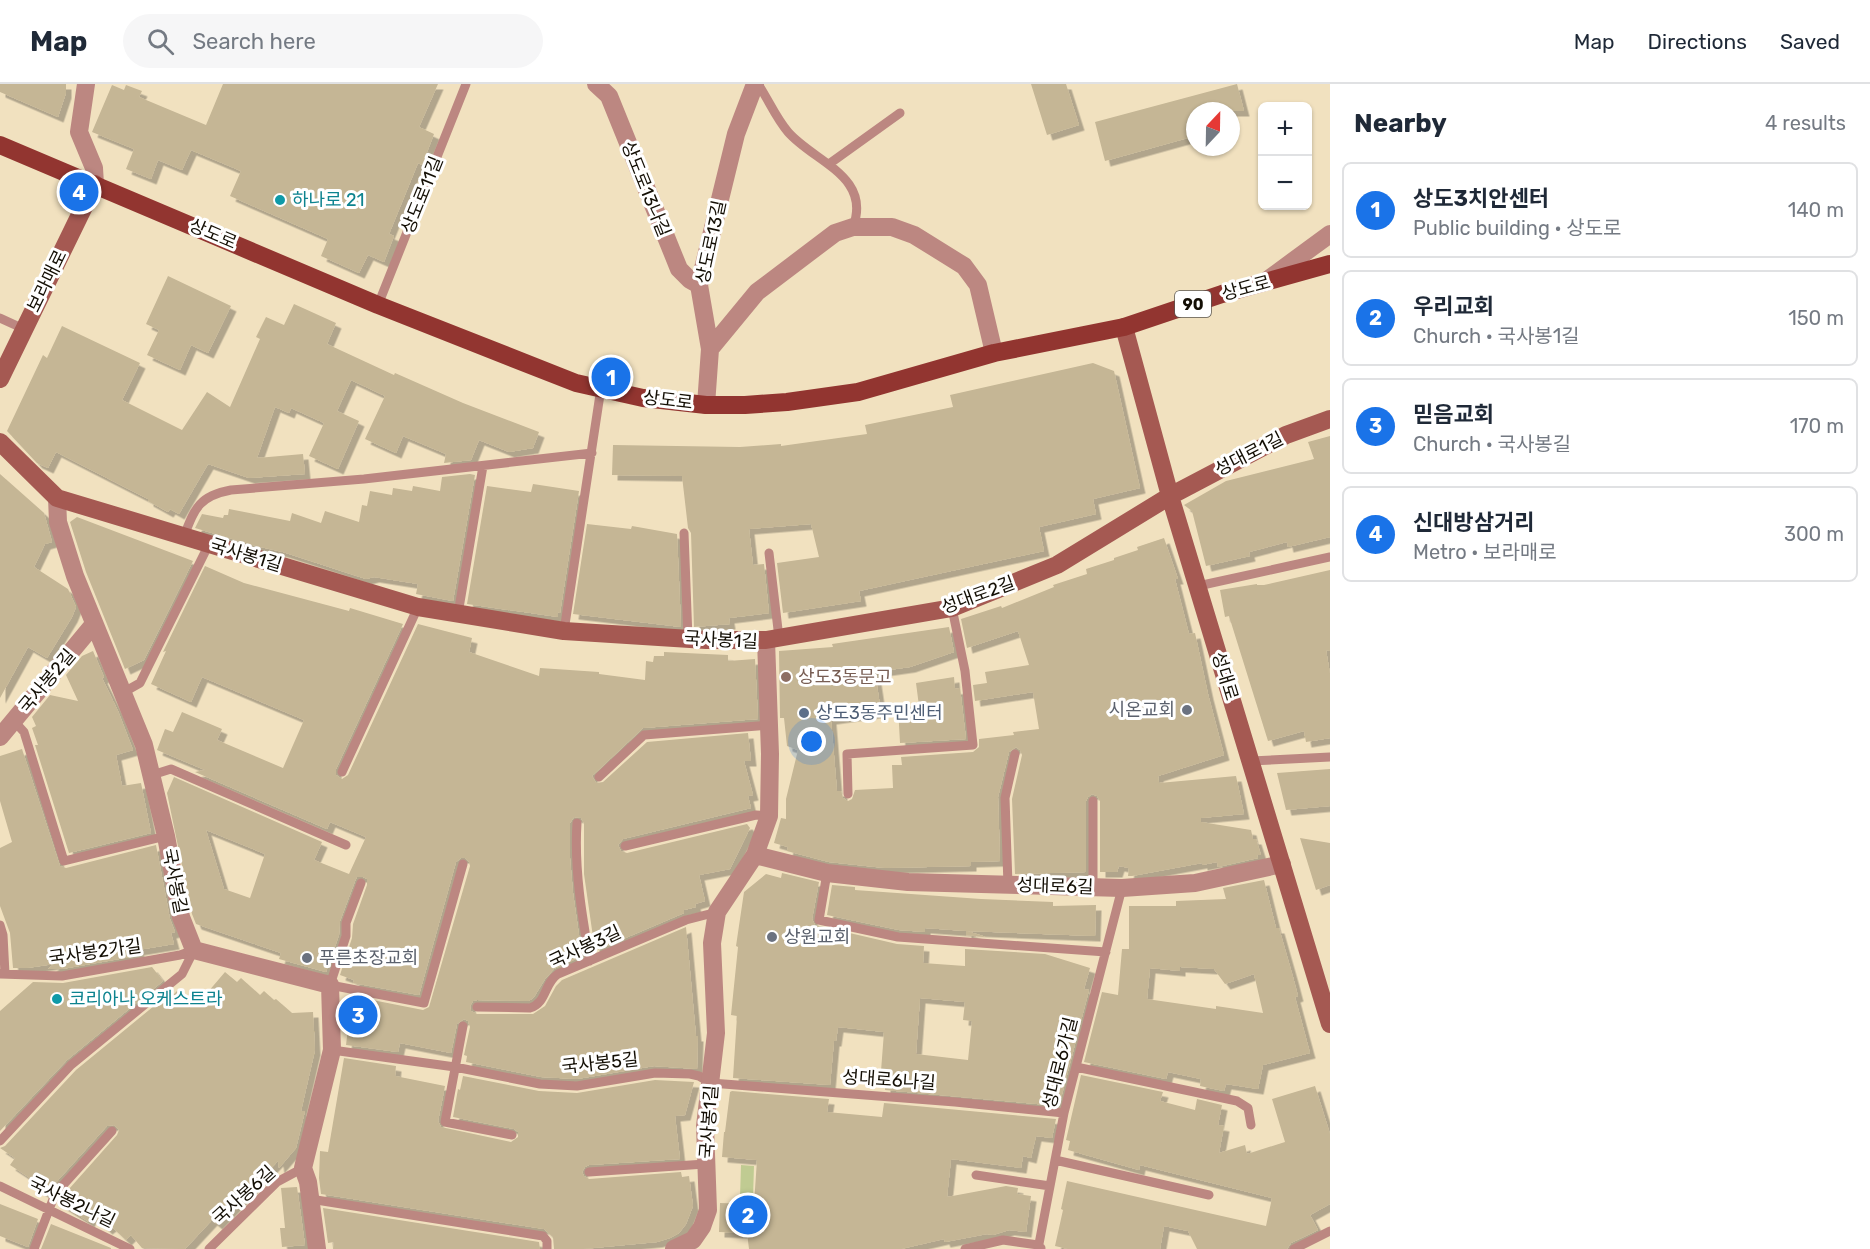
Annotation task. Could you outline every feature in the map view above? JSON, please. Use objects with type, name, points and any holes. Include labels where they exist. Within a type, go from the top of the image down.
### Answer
[{"type":"main road","name":"상도로","points":[[0,145],[378,305],[576,383],[644,398],[706,405],[787,402],[858,392],[994,353],[1124,327],[1222,294],[1330,264]]},
{"type":"street","points":[[86,84],[79,132],[94,168],[95,184]]},
{"type":"street","name":"상도로13길","points":[[706,405],[710,349],[699,285],[736,134],[756,84]]},
{"type":"street","name":"상도로13나길","points":[[605,88],[679,269],[699,285]]},
{"type":"street","name":"보라매로","points":[[0,379],[95,184]]},
{"type":"street","points":[[710,349],[757,292],[835,233],[853,227],[892,227],[914,235],[964,266],[978,285],[994,353]]},
{"type":"street","points":[[1262,284],[1330,234]]},
{"type":"street","name":"성대로","points":[[1124,327],[1170,496],[1330,1024]]},
{"type":"street","name":"성대로1길","points":[[1170,496],[1286,435],[1330,418]]},
{"type":"street","points":[[0,442],[57,498]]},
{"type":"street","name":"성대로2길","points":[[772,639],[952,608],[1057,565],[1170,496]]},
{"type":"street","name":"국사봉1길","points":[[57,498],[418,607],[564,631],[688,639],[772,639],[769,816],[755,855],[717,912],[712,943],[716,1033],[705,1126],[708,1210],[702,1227],[693,1240],[674,1249]]},
{"type":"street","name":"국사봉길","points":[[57,498],[58,522],[75,576],[144,745],[166,836],[181,917],[194,950]]},
{"type":"street","name":"국사봉2길","points":[[0,737],[94,624]]},
{"type":"street","name":"성대로6길","points":[[755,855],[827,873],[908,882],[1122,888],[1195,883],[1282,864]]},
{"type":"street","points":[[194,950],[330,985],[332,1050],[303,1168],[308,1182],[317,1249]]},
{"type":"lane","name":"상도로11길","points":[[378,305],[466,84]]},
{"type":"lane","points":[[756,84],[786,131],[805,148],[829,164],[852,188],[857,202],[857,216],[853,227]]},
{"type":"lane","points":[[829,164],[900,113]]},
{"type":"lane","points":[[0,318],[24,329]]},
{"type":"lane","points":[[564,631],[601,388]]},
{"type":"lane","points":[[184,536],[199,503],[216,493],[231,489],[483,466],[592,453]]},
{"type":"lane","points":[[458,614],[483,466]]},
{"type":"lane","points":[[684,533],[688,639]]},
{"type":"lane","points":[[124,692],[140,683],[209,544]]},
{"type":"lane","points":[[769,553],[772,639]]},
{"type":"lane","points":[[1198,586],[1330,557]]},
{"type":"lane","points":[[342,772],[418,607]]},
{"type":"lane","points":[[848,794],[847,754],[973,745],[965,671],[952,608]]},
{"type":"lane","points":[[14,721],[24,732],[64,861],[166,836]]},
{"type":"lane","points":[[599,777],[644,735],[769,726]]},
{"type":"lane","points":[[1008,885],[1005,798],[1015,754]]},
{"type":"lane","points":[[1251,761],[1330,757]]},
{"type":"lane","points":[[152,775],[171,769],[346,846]]},
{"type":"lane","points":[[1093,801],[1093,887]]},
{"type":"lane","points":[[625,846],[756,815],[769,816]]},
{"type":"lane","points":[[578,823],[576,843],[582,912],[590,961]]},
{"type":"lane","points":[[361,883],[346,923],[346,936],[330,985],[423,1003],[463,864]]},
{"type":"lane","points":[[827,873],[819,920],[898,937],[1106,952]]},
{"type":"lane","name":"성대로6가길","points":[[1040,1248],[1064,1113],[1122,888]]},
{"type":"lane","name":"국사봉3길","points":[[477,1007],[530,1008],[537,1006],[552,978],[686,920],[717,912]]},
{"type":"lane","points":[[0,925],[3,935],[2,974]]},
{"type":"lane","points":[[0,1141],[71,1065],[182,974],[194,950]]},
{"type":"lane","name":"국사봉2가길","points":[[2,974],[62,976],[180,955],[194,950]]},
{"type":"lane","points":[[463,1026],[445,1122],[512,1136]]},
{"type":"lane","name":"국사봉5길","points":[[332,1050],[455,1067],[540,1084],[577,1086],[655,1073],[690,1074],[711,1083]]},
{"type":"lane","points":[[1076,1067],[1237,1101],[1248,1108],[1251,1125]]},
{"type":"lane","name":"성대로6나길","points":[[711,1083],[1064,1113]]},
{"type":"lane","points":[[34,1249],[55,1194],[112,1131]]},
{"type":"lane","points":[[1055,1160],[1209,1195]]},
{"type":"lane","points":[[589,1172],[705,1164]]},
{"type":"lane","name":"국사봉6길","points":[[209,1249],[277,1182],[303,1168]]},
{"type":"lane","points":[[976,1175],[1050,1186]]},
{"type":"lane","name":"국사봉2나길","points":[[0,1186],[130,1249]]},
{"type":"lane","points":[[310,1199],[543,1236],[547,1241],[547,1249]]},
{"type":"lane","points":[[1294,1249],[1330,1231]]},
{"type":"lane","points":[[965,1249],[1003,1240],[1040,1248]]},
{"type":"green space","points":[[741,1165],[754,1166],[753,1197],[740,1197]]},
{"type":"building","points":[[0,84],[66,84],[66,93],[58,117],[0,92]]},
{"type":"building","points":[[223,84],[438,84],[419,127],[434,134],[422,165],[418,163],[389,234],[394,236],[384,262],[368,255],[359,273],[321,256],[328,239],[230,196],[241,171],[191,150],[182,170],[158,160],[151,179],[126,169],[134,149],[92,132],[112,85],[124,90],[126,85],[142,91],[139,97],[206,125]]},
{"type":"building","points":[[1031,84],[1066,84],[1079,125],[1047,135]]},
{"type":"building","points":[[1237,84],[1244,111],[1240,111],[1240,102],[1186,102],[1186,138],[1105,161],[1095,122]]},
{"type":"building","points":[[168,276],[231,306],[208,353],[191,345],[180,370],[147,355],[159,330],[146,324]]},
{"type":"building","points":[[294,304],[336,323],[327,344],[394,375],[395,373],[463,403],[539,432],[533,448],[509,452],[479,440],[471,460],[444,463],[446,454],[403,436],[396,453],[365,439],[385,396],[351,380],[337,411],[359,421],[338,469],[309,456],[324,423],[291,408],[289,413],[275,407],[257,458],[303,454],[305,474],[249,478],[208,464],[179,514],[170,509],[168,512],[148,499],[56,452],[48,468],[37,463],[7,431],[43,355],[47,358],[62,326],[140,363],[122,400],[182,430],[207,392],[230,407],[260,339],[256,337],[266,317],[284,325]]},
{"type":"building","points":[[1093,363],[1114,371],[1140,488],[1093,499],[1096,514],[1039,527],[1044,551],[859,591],[861,601],[783,613],[777,563],[819,557],[811,524],[749,529],[753,565],[764,564],[769,613],[729,618],[730,624],[694,627],[691,533],[688,528],[682,476],[612,475],[613,445],[740,447],[781,444],[781,446],[867,434],[865,425],[953,407],[950,395]]},
{"type":"building","points":[[1330,436],[1330,537],[1288,547],[1287,542],[1249,552],[1250,556],[1206,566],[1192,511],[1184,505],[1226,481],[1314,459],[1308,442]]},
{"type":"building","points":[[0,474],[44,513],[52,542],[45,544],[34,567],[68,589],[76,607],[47,658],[28,647],[0,698]]},
{"type":"building","points":[[475,475],[453,601],[416,594],[418,584],[374,577],[366,579],[283,552],[195,528],[202,514],[223,518],[224,515],[228,515],[229,509],[290,521],[292,513],[321,523],[325,511],[359,522],[362,505],[367,506],[370,491],[392,495],[393,488],[412,491],[413,486],[440,491],[442,477]]},
{"type":"building","points":[[533,484],[579,491],[558,617],[467,604],[487,486],[531,492]]},
{"type":"building","points":[[77,517],[193,561],[144,660],[125,669],[86,572],[70,522]]},
{"type":"building","points":[[587,524],[631,529],[632,526],[677,534],[681,627],[573,614]]},
{"type":"building","points":[[1164,538],[1178,579],[1175,579],[1189,634],[1195,633],[1224,755],[1158,776],[1159,783],[1236,776],[1244,814],[1201,818],[1201,822],[1251,830],[1261,855],[1257,855],[1258,858],[1218,867],[1217,862],[1202,865],[1202,863],[1132,876],[1128,876],[1129,868],[1119,866],[1117,872],[1100,872],[1100,801],[1092,794],[1086,801],[1086,872],[1015,874],[1012,799],[1022,755],[1016,747],[1009,752],[998,797],[1000,861],[971,862],[971,866],[885,868],[829,862],[787,851],[788,847],[774,843],[781,818],[786,819],[786,799],[798,750],[787,746],[784,718],[780,718],[779,651],[833,647],[832,644],[949,627],[954,652],[910,667],[875,672],[881,712],[831,719],[837,791],[841,791],[843,798],[848,801],[852,799],[855,790],[893,788],[892,765],[902,765],[901,757],[973,752],[979,747],[979,739],[1014,735],[1013,732],[1039,729],[1033,692],[975,701],[973,685],[987,683],[985,672],[1029,665],[1018,631],[967,648],[961,619],[1001,606],[1002,608],[1054,587],[1053,585],[1087,574],[1086,569],[1114,560],[1114,558],[1138,550],[1137,547]]},
{"type":"building","points":[[205,566],[244,583],[349,611],[350,608],[403,624],[336,769],[336,775],[342,779],[348,775],[418,624],[472,638],[469,652],[539,676],[540,668],[599,672],[599,674],[645,680],[646,661],[653,662],[654,656],[664,656],[664,652],[728,655],[728,661],[755,659],[758,719],[643,728],[592,776],[596,783],[603,782],[647,742],[748,733],[751,761],[744,761],[753,795],[748,796],[751,808],[623,839],[618,845],[621,851],[627,853],[747,824],[750,828],[730,869],[699,875],[705,901],[695,904],[696,907],[684,910],[684,913],[595,951],[584,874],[584,823],[581,818],[574,817],[570,823],[570,858],[582,956],[554,969],[529,1001],[477,1000],[473,1001],[470,1006],[471,1011],[477,1014],[533,1014],[545,1006],[562,980],[686,927],[696,1036],[698,1036],[697,1069],[654,1066],[577,1079],[541,1077],[466,1062],[467,1056],[464,1055],[470,1027],[468,1021],[464,1019],[457,1024],[451,1053],[400,1043],[398,1052],[346,1045],[352,996],[423,1010],[429,1007],[470,866],[469,862],[461,858],[456,862],[419,995],[353,983],[354,980],[340,975],[352,938],[353,924],[367,885],[367,879],[363,877],[357,877],[355,881],[340,921],[339,935],[326,972],[279,959],[281,953],[196,924],[167,793],[174,777],[322,842],[314,860],[349,874],[366,837],[330,822],[327,829],[195,772],[205,770],[157,750],[165,729],[173,732],[182,712],[222,729],[217,740],[283,768],[304,720],[202,677],[191,702],[151,684],[166,651],[163,652]],"holes":[[[206,830],[265,854],[250,898],[224,889]]]},
{"type":"building","points":[[1330,570],[1330,651],[1326,650],[1330,674],[1330,738],[1306,742],[1304,731],[1268,741],[1229,616],[1225,617],[1220,590],[1264,585]]},
{"type":"building","points":[[93,651],[133,750],[116,755],[122,786],[141,783],[151,833],[69,853],[35,745],[38,745],[32,728],[36,726],[32,717],[50,695],[78,701],[66,675],[82,656]]},
{"type":"building","points":[[954,677],[955,689],[960,688],[966,739],[900,743],[898,707],[919,706],[916,683]]},
{"type":"building","points":[[22,749],[60,866],[66,868],[156,845],[170,919],[175,932],[171,933],[174,944],[138,950],[142,955],[62,969],[48,969],[54,964],[13,968],[10,933],[0,906],[0,848],[12,842],[0,801],[0,756]]},
{"type":"building","points":[[1330,769],[1330,806],[1286,810],[1277,773]]},
{"type":"building","points":[[1300,838],[1330,843],[1330,885],[1316,890]]},
{"type":"building","points":[[782,873],[819,882],[812,919],[815,925],[897,944],[924,946],[923,963],[965,966],[965,949],[1045,954],[1090,968],[1084,989],[1089,990],[1059,1106],[885,1090],[885,1071],[881,1071],[884,1032],[838,1027],[836,1041],[834,1041],[830,1085],[733,1078],[737,1016],[731,1015],[738,947],[736,946],[744,892],[766,874],[781,878]],"holes":[[[920,998],[965,1002],[963,1020],[972,1021],[968,1060],[916,1054]]]},
{"type":"building","points":[[1264,880],[1276,928],[1279,928],[1293,977],[1298,996],[1295,997],[1310,1053],[1263,1065],[1258,1089],[1226,1084],[1224,1091],[1200,1086],[1201,1079],[1168,1072],[1166,1079],[1084,1062],[1102,992],[1118,995],[1122,949],[1129,949],[1129,906],[1176,906],[1176,901],[1226,899],[1223,888]],"holes":[[[1180,967],[1214,969],[1225,984],[1254,974],[1263,1013],[1147,999],[1150,968],[1180,971]]]},
{"type":"building","points":[[832,885],[855,887],[855,890],[1053,902],[1053,906],[1096,905],[1095,936],[967,931],[986,937],[966,935],[966,931],[925,928],[925,932],[899,930],[827,915]]},
{"type":"building","points":[[152,967],[163,981],[67,1060],[0,1131],[0,1011],[33,982],[63,983]]},
{"type":"building","points":[[225,972],[237,982],[241,978],[260,995],[264,991],[292,1013],[313,1012],[315,1050],[301,1111],[305,1111],[296,1148],[279,1168],[278,1161],[217,1224],[212,1220],[185,1249],[142,1248],[131,1235],[126,1240],[111,1226],[107,1229],[92,1215],[89,1222],[59,1203],[117,1135],[119,1130],[114,1125],[107,1126],[47,1195],[34,1186],[36,1182],[10,1165],[15,1158],[0,1148],[5,1146],[76,1070],[171,992],[174,994],[179,989],[196,1006]]},
{"type":"building","points":[[344,1058],[396,1066],[395,1076],[445,1086],[438,1121],[441,1127],[511,1142],[518,1137],[518,1132],[514,1129],[453,1117],[463,1076],[539,1091],[577,1093],[655,1080],[694,1082],[685,1115],[675,1116],[680,1159],[589,1165],[582,1172],[589,1179],[681,1172],[682,1177],[689,1176],[693,1206],[686,1224],[679,1233],[657,1242],[583,1249],[554,1249],[553,1237],[544,1229],[321,1194],[320,1151],[328,1152]]},
{"type":"building","points":[[1081,1075],[1163,1092],[1160,1101],[1195,1110],[1197,1099],[1222,1105],[1218,1125],[1224,1126],[1219,1153],[1245,1145],[1247,1154],[1285,1142],[1272,1099],[1315,1086],[1330,1134],[1330,1204],[1310,1215],[1318,1230],[1291,1243],[1287,1249],[1197,1249],[1188,1231],[1164,1226],[1160,1249],[1068,1249],[1055,1246],[1067,1181],[1266,1226],[1272,1198],[1140,1165],[1139,1170],[1068,1150],[1070,1141],[1066,1140]]},
{"type":"building","points":[[730,1092],[829,1099],[827,1112],[882,1117],[884,1103],[1056,1119],[1052,1138],[1036,1136],[1031,1158],[1023,1156],[1021,1168],[951,1159],[947,1197],[1006,1186],[1018,1188],[1017,1194],[1031,1196],[1026,1232],[1009,1230],[993,1235],[987,1234],[945,1242],[944,1239],[901,1249],[749,1249],[747,1233],[719,1232],[720,1203],[754,1204],[757,1160],[722,1157]]},
{"type":"building","points":[[297,1187],[305,1245],[282,1247],[280,1228],[285,1228],[281,1188]]},
{"type":"building","points":[[0,1204],[38,1219],[28,1247],[0,1236]]},
{"type":"building","points":[[323,1208],[539,1242],[540,1249],[333,1249],[334,1242],[328,1243]]},
{"type":"building","points":[[51,1224],[111,1248],[111,1249],[41,1249]]},
{"type":"place","name":"신대방삼거리","points":[[79,192]]},
{"type":"place","name":"하나로 21","points":[[280,200]]},
{"type":"place","name":"상도3치안센터","points":[[611,377]]},
{"type":"place","name":"상도3동문고","points":[[786,677]]},
{"type":"place","name":"시온교회","points":[[1187,710]]},
{"type":"place","name":"상도3동주민센터","points":[[804,713]]},
{"type":"place","name":"상원교회","points":[[772,937]]},
{"type":"place","name":"푸른초장교회","points":[[307,958]]},
{"type":"place","name":"코리아나 오케스트라","points":[[57,999]]},
{"type":"place","name":"믿음교회","points":[[358,1015]]},
{"type":"place","name":"우리교회","points":[[748,1215]]}]
